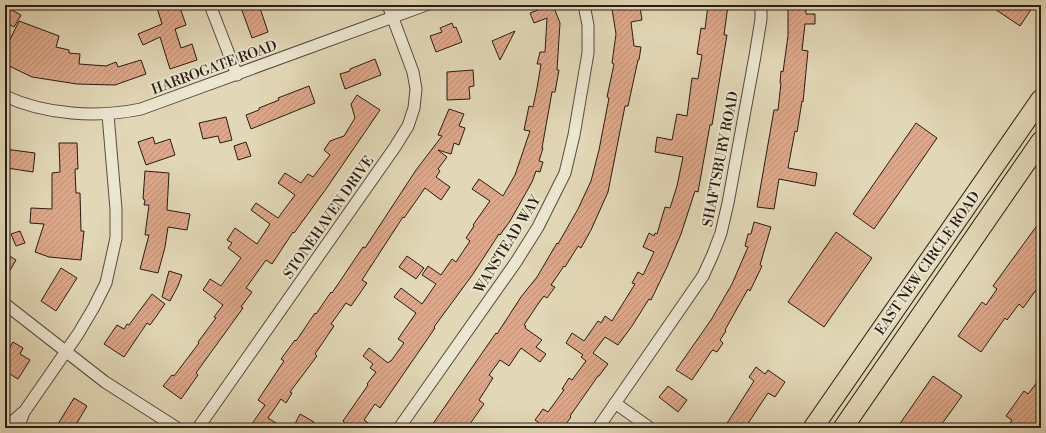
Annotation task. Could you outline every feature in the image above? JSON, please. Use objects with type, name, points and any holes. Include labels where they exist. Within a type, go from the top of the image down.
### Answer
[{"type":"highway","name":"EAST NEW CIRCLE ROAD","points":[[813,428],[1041,99]]},
{"type":"highway","name":"EAST NEW CIRCLE ROAD","points":[[843,428],[1041,141]]},
{"type":"street","points":[[210,5],[237,75]]},
{"type":"street","name":"STONEHAVEN DRIVE","points":[[198,428],[395,147],[408,126],[414,108],[416,89],[413,72],[388,5]]},
{"type":"street","name":"HARROGATE ROAD","points":[[5,96],[52,111],[108,115],[141,109],[426,5]]},
{"type":"street","name":"WANSTEAD WAY","points":[[399,428],[516,262],[552,202],[564,173],[574,136],[588,54],[588,25],[584,5]]},
{"type":"street","name":"SHAFTSBURY ROAD","points":[[598,428],[703,276],[713,254],[721,233],[728,203],[755,56],[761,19],[761,5]]},
{"type":"street","points":[[18,428],[24,412],[78,334],[106,283],[116,238],[116,209],[108,115]]},
{"type":"street","points":[[5,304],[106,382],[177,428]]},
{"type":"street","points":[[615,403],[650,428]]},
{"type":"street","points":[[5,428],[24,412]]},
{"type":"building","points":[[164,5],[179,5],[186,25],[175,29],[181,48],[192,44],[197,60],[170,69],[160,37],[143,45],[138,34],[162,24],[157,8]]},
{"type":"building","points":[[240,5],[259,5],[268,32],[252,38]]},
{"type":"building","points":[[536,5],[553,5],[560,23],[557,70],[559,70],[555,92],[552,92],[543,148],[539,161],[543,162],[540,172],[536,171],[532,182],[510,221],[500,235],[499,234],[473,274],[434,327],[435,328],[380,408],[375,404],[364,420],[375,428],[341,428],[345,423],[343,421],[376,372],[370,368],[373,364],[363,356],[369,348],[388,363],[404,343],[398,339],[416,313],[394,297],[401,288],[422,304],[436,284],[422,275],[428,266],[441,275],[452,259],[456,262],[470,241],[466,238],[474,226],[473,225],[490,201],[472,189],[479,179],[503,196],[515,175],[530,131],[524,130],[529,106],[533,107],[537,88],[541,64],[537,64],[540,52],[545,52],[547,18],[534,23],[530,13],[538,10]]},
{"type":"building","points":[[708,5],[728,5],[724,35],[727,35],[712,125],[710,125],[698,192],[695,191],[681,234],[651,300],[649,299],[618,345],[605,337],[593,353],[608,364],[598,376],[563,428],[546,428],[535,420],[543,409],[548,412],[564,390],[562,389],[569,378],[572,380],[586,361],[581,357],[583,355],[566,343],[572,333],[584,341],[598,321],[601,323],[605,316],[612,321],[635,284],[632,283],[638,272],[643,275],[654,252],[643,247],[649,233],[654,236],[655,233],[657,234],[665,207],[670,208],[677,186],[683,157],[655,152],[657,137],[672,140],[677,114],[687,116],[692,78],[698,79],[702,55],[697,54],[701,28],[705,29]]},
{"type":"building","points":[[788,5],[806,5],[806,14],[815,14],[815,24],[805,24],[802,50],[808,51],[803,102],[802,101],[797,132],[795,131],[788,168],[817,173],[815,186],[779,179],[774,209],[757,207],[774,110],[778,110],[781,71],[783,72],[788,36]]},
{"type":"building","points":[[989,5],[1034,5],[1020,26]]},
{"type":"building","points":[[629,6],[630,8],[640,7],[642,20],[631,22],[634,46],[641,47],[628,106],[625,106],[608,192],[581,248],[578,246],[565,267],[564,266],[551,285],[555,287],[547,298],[544,296],[524,325],[526,326],[525,328],[542,340],[536,347],[546,354],[540,362],[521,348],[509,366],[500,360],[489,375],[493,378],[479,400],[484,404],[467,428],[430,428],[496,333],[497,334],[521,297],[537,277],[578,209],[591,181],[599,150],[609,98],[607,97],[614,64],[612,63],[616,34],[612,9]]},
{"type":"building","points":[[8,8],[21,15],[14,27],[5,22],[5,14]]},
{"type":"building","points":[[19,21],[59,36],[56,47],[69,50],[69,53],[80,54],[79,64],[106,66],[116,62],[118,67],[141,60],[146,74],[115,85],[77,84],[32,77],[5,64],[5,50]]},
{"type":"building","points":[[452,23],[454,28],[456,27],[462,42],[436,52],[430,36],[442,32],[440,28]]},
{"type":"building","points":[[515,31],[500,60],[492,41]]},
{"type":"building","points":[[375,59],[381,75],[345,89],[340,74]]},
{"type":"building","points":[[473,70],[474,86],[469,87],[470,99],[447,100],[447,72]]},
{"type":"building","points":[[309,86],[315,103],[251,129],[246,115],[279,100],[278,98]]},
{"type":"building","points":[[357,95],[380,110],[272,264],[266,260],[246,288],[252,292],[241,307],[243,308],[196,373],[198,375],[181,399],[163,386],[172,375],[174,376],[199,343],[198,342],[216,318],[214,317],[223,305],[203,290],[210,279],[221,286],[241,258],[228,248],[232,243],[227,240],[235,228],[257,244],[270,224],[251,210],[256,203],[278,218],[295,195],[278,183],[285,173],[301,183],[308,174],[313,177],[330,155],[324,150],[330,141],[344,136],[355,118],[351,104]]},
{"type":"building","points":[[449,109],[464,114],[459,126],[465,128],[459,145],[454,143],[451,154],[438,150],[447,157],[438,169],[440,171],[436,177],[450,187],[441,200],[425,188],[404,218],[403,217],[362,280],[367,283],[351,306],[346,303],[331,324],[334,326],[315,354],[317,356],[290,392],[292,393],[286,403],[281,399],[268,418],[284,428],[249,428],[265,405],[258,400],[284,361],[281,359],[295,340],[296,341],[331,292],[332,293],[363,247],[365,248],[416,170],[442,136],[438,135]]},
{"type":"building","points":[[226,117],[232,140],[220,143],[218,136],[203,139],[199,123]]},
{"type":"building","points":[[916,123],[937,138],[874,229],[853,214]]},
{"type":"building","points":[[153,137],[155,144],[170,139],[175,155],[146,165],[138,142]]},
{"type":"building","points":[[246,142],[251,156],[238,160],[234,146]]},
{"type":"building","points":[[59,143],[77,143],[78,169],[75,169],[76,193],[80,193],[81,231],[84,231],[81,260],[49,257],[35,252],[44,224],[30,223],[31,208],[52,209],[52,173],[60,172]]},
{"type":"building","points":[[5,149],[35,153],[33,172],[7,168],[8,166],[5,166]]},
{"type":"building","points":[[145,171],[169,173],[167,210],[190,214],[187,230],[168,227],[165,247],[158,273],[140,269],[149,235],[145,235],[149,205],[144,205],[145,200],[143,199]]},
{"type":"building","points":[[1041,220],[1041,283],[1023,308],[1019,304],[1007,320],[1005,318],[981,352],[958,336],[982,302],[986,305],[997,289],[993,286]]},
{"type":"building","points":[[754,222],[771,227],[760,265],[762,266],[750,291],[748,289],[725,330],[726,331],[720,340],[723,343],[717,352],[713,350],[711,352],[692,380],[676,370],[711,320],[732,284],[748,247],[745,246],[748,234],[751,234]]},
{"type":"building","points":[[20,231],[25,243],[16,246],[11,234]]},
{"type":"building","points":[[836,232],[872,258],[824,327],[788,302]]},
{"type":"building","points":[[5,253],[16,260],[5,279]]},
{"type":"building","points":[[407,256],[424,268],[416,279],[399,267]]},
{"type":"building","points":[[61,268],[77,278],[56,311],[41,301]]},
{"type":"building","points":[[169,271],[182,275],[170,301],[162,297]]},
{"type":"building","points":[[152,294],[165,304],[150,325],[147,323],[124,357],[104,344],[117,325],[124,329],[127,324],[129,325]]},
{"type":"building","points":[[13,342],[23,348],[20,354],[30,360],[18,379],[5,371],[5,355]]},
{"type":"building","points":[[756,367],[765,374],[768,370],[785,382],[775,397],[768,393],[745,428],[724,428],[754,381],[749,377]]},
{"type":"building","points":[[933,376],[962,396],[939,428],[897,428]]},
{"type":"building","points":[[1041,377],[1041,416],[1037,421],[1041,423],[1041,428],[1017,428],[1010,423],[1012,420],[1006,416],[1024,391],[1028,394]]},
{"type":"building","points":[[668,386],[687,400],[678,412],[659,397]]},
{"type":"building","points":[[74,398],[87,406],[74,428],[64,428],[58,424]]},
{"type":"building","points":[[300,414],[314,422],[309,428],[293,428]]}]
